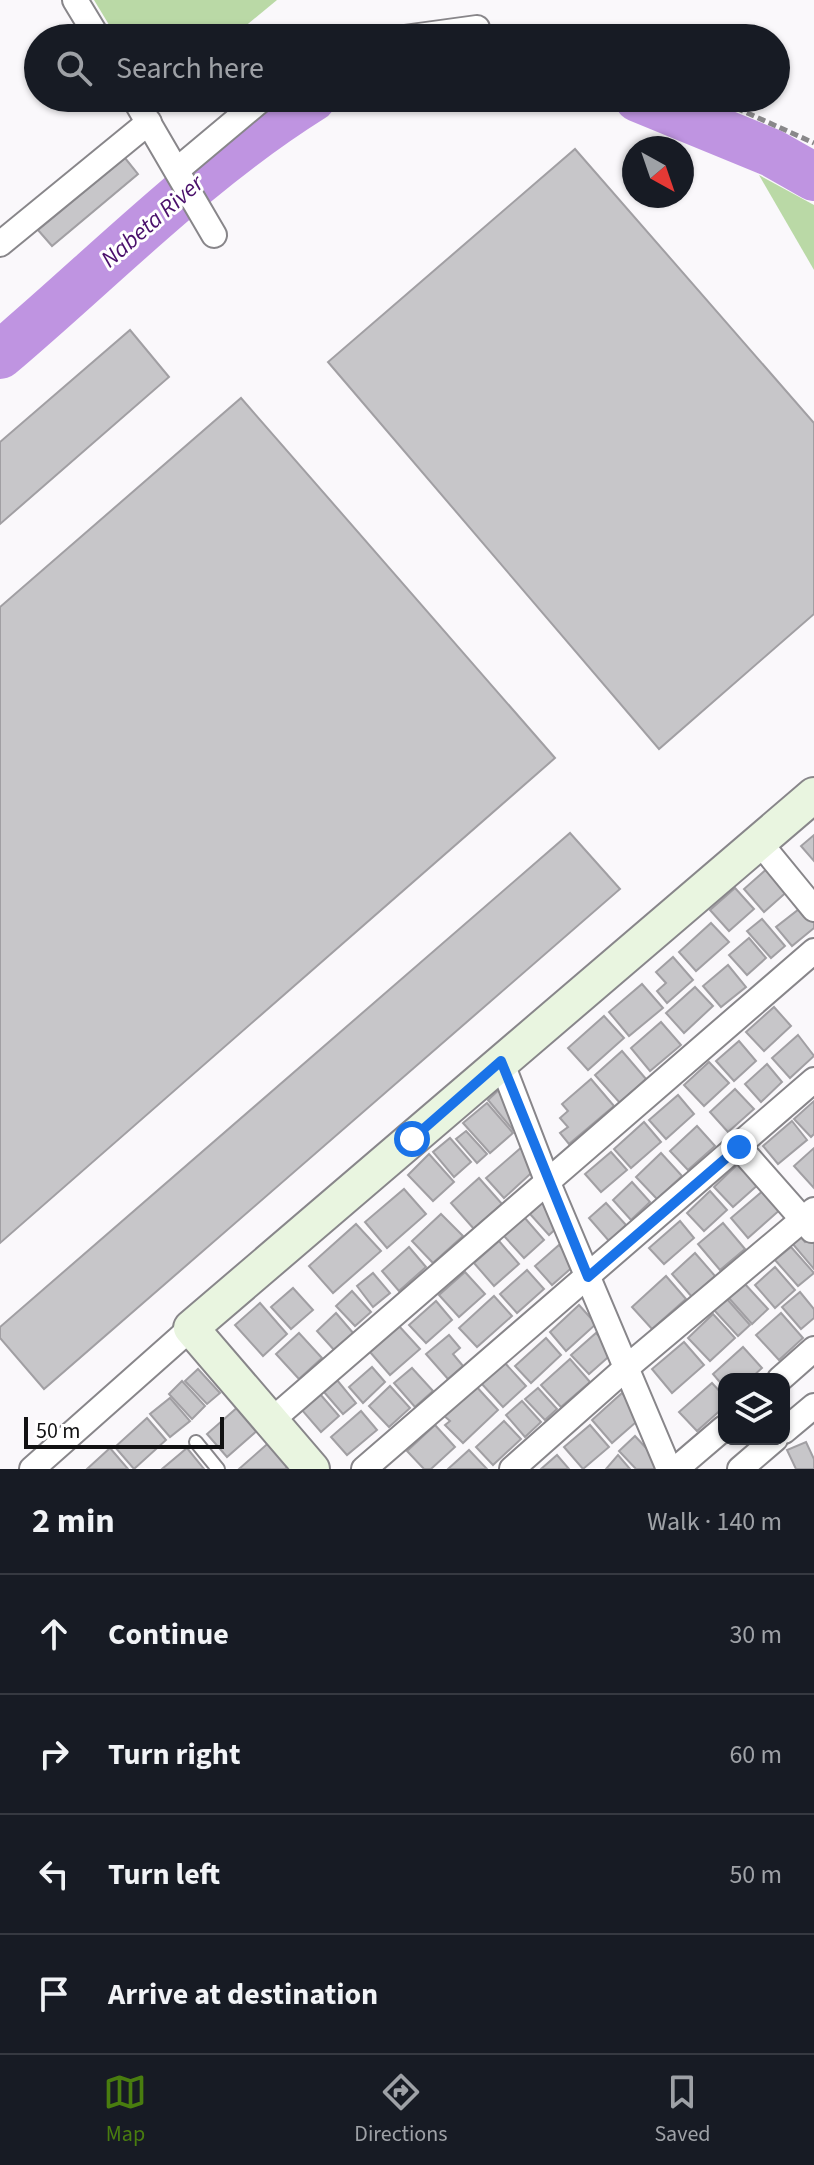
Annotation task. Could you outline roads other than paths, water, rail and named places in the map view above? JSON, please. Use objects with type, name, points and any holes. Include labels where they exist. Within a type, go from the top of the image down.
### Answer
[{"type":"street","points":[[75,0],[90,24]]},
{"type":"street","points":[[143,112],[214,235]]},
{"type":"street","points":[[177,170],[246,112]]},
{"type":"street","points":[[0,244],[149,122]]},
{"type":"street","points":[[33,1468],[191,1328],[814,795]]},
{"type":"street","points":[[760,843],[814,909]]},
{"type":"street","points":[[272,1420],[814,951]]},
{"type":"street","points":[[501,1061],[548,1183],[669,1469]]},
{"type":"street","points":[[364,1469],[814,1080]]},
{"type":"street","points":[[512,1469],[626,1368],[811,1220],[739,1147]]},
{"type":"street","points":[[191,1328],[312,1469]]},
{"type":"street","points":[[787,1373],[814,1349]]},
{"type":"street","points":[[790,1426],[814,1406]]},
{"type":"street","points":[[676,1469],[718,1433]]},
{"type":"street","points":[[740,1469],[768,1445]]},
{"type":"lane","points":[[196,1442],[218,1469]]},
{"type":"waterway","name":"Nabeta River","points":[[0,355],[190,188],[291,112]]},
{"type":"waterway","name":"Nabeta River","points":[[672,112],[772,153],[814,177]]}]
